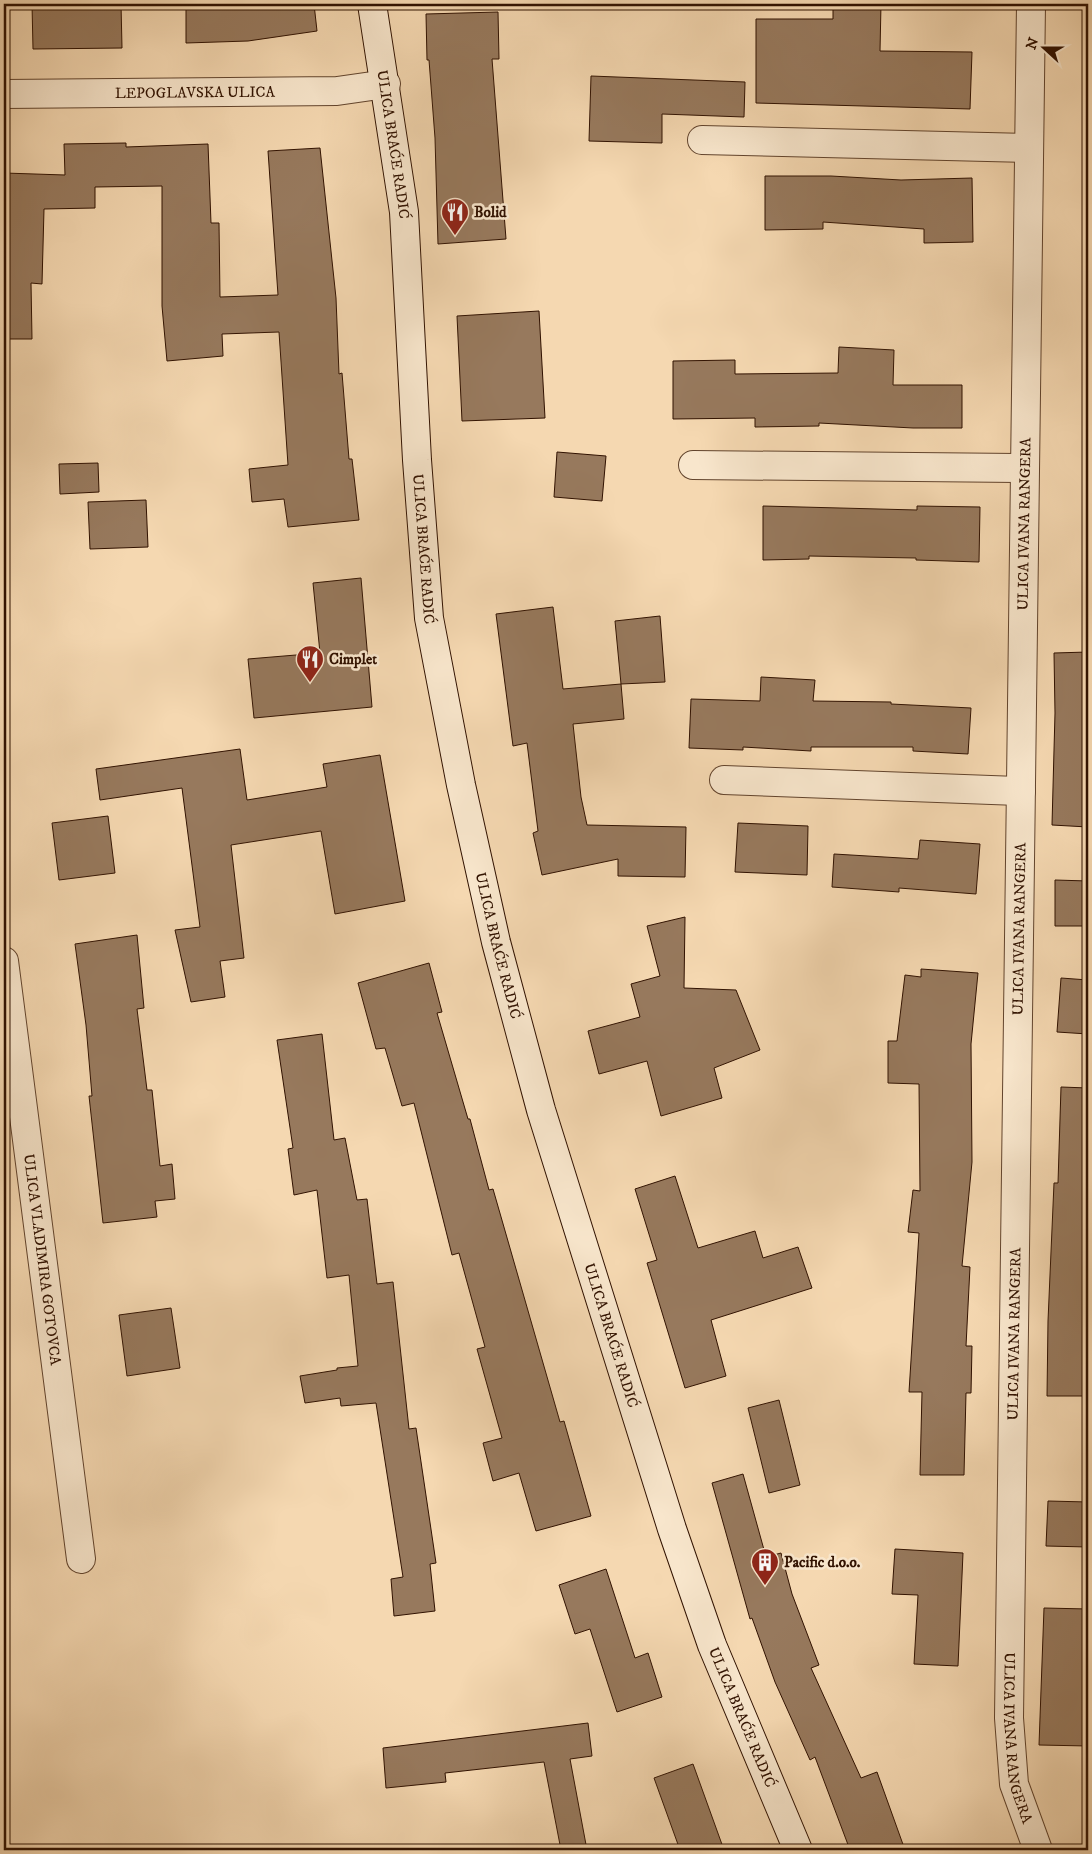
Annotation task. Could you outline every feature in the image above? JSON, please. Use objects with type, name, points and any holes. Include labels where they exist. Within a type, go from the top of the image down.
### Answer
[{"type":"street","name":"ULICA BRAĆE RADIĆ","points":[[372,4],[386,84],[404,212],[417,460],[429,618],[461,785],[496,942],[541,1110],[672,1529],[712,1646],[798,1850]]},
{"type":"street","name":"ULICA IVANA RANGERA","points":[[1031,4],[1009,1718],[1014,1784],[1038,1850]]},
{"type":"street","name":"LEPOGLAVSKA ULICA","points":[[4,94],[337,91],[386,84]]},
{"type":"street","points":[[702,140],[1029,148]]},
{"type":"street","points":[[693,465],[1025,468]]},
{"type":"street","points":[[724,780],[1021,791]]},
{"type":"street","name":"ULICA VLADIMIRA GOTOVCA","points":[[4,961],[81,1559]]},
{"type":"building","points":[[32,4],[121,4],[122,48],[33,49]]},
{"type":"building","points":[[186,4],[314,4],[317,31],[248,41],[186,43]]},
{"type":"building","points":[[833,4],[881,4],[880,51],[972,52],[970,109],[756,103],[756,19],[833,19]]},
{"type":"building","points":[[498,12],[499,59],[492,59],[506,239],[438,244],[435,138],[429,60],[427,60],[426,14]]},
{"type":"building","points":[[591,76],[745,82],[744,117],[662,114],[662,143],[589,141]]},
{"type":"building","points":[[126,143],[126,147],[208,144],[211,223],[219,223],[220,297],[278,295],[268,151],[320,148],[336,298],[339,374],[342,373],[349,459],[352,459],[359,520],[288,527],[284,499],[252,502],[249,469],[288,465],[279,332],[222,334],[223,356],[167,361],[162,306],[162,186],[95,187],[95,208],[44,209],[42,284],[31,283],[32,339],[4,339],[4,173],[65,175],[64,144]]},
{"type":"building","points":[[765,176],[831,176],[901,180],[972,178],[973,242],[924,243],[924,229],[823,222],[823,229],[765,230]]},
{"type":"building","points":[[539,311],[545,418],[462,421],[457,316]]},
{"type":"building","points":[[839,347],[894,350],[893,385],[962,385],[962,428],[913,428],[819,423],[819,426],[755,427],[755,418],[673,419],[673,361],[735,360],[735,374],[838,373]]},
{"type":"building","points":[[557,452],[606,456],[602,501],[554,497]]},
{"type":"building","points":[[98,463],[99,492],[60,494],[59,464]]},
{"type":"building","points":[[146,500],[148,547],[90,549],[88,502]]},
{"type":"building","points":[[763,506],[917,510],[917,506],[980,507],[979,562],[916,560],[916,558],[809,556],[809,559],[763,560]]},
{"type":"building","name":"Cimplet","points":[[361,578],[372,707],[254,718],[248,659],[320,653],[313,583]]},
{"type":"building","points":[[553,607],[563,689],[621,684],[624,719],[573,724],[581,797],[587,825],[686,827],[685,877],[618,876],[618,859],[542,875],[533,833],[538,831],[527,743],[513,746],[496,614]]},
{"type":"building","points":[[660,616],[665,682],[621,684],[615,621]]},
{"type":"building","points":[[1088,652],[1088,827],[1052,825],[1055,713],[1054,653]]},
{"type":"building","points":[[761,677],[815,680],[813,701],[891,702],[891,704],[971,708],[968,754],[913,751],[913,747],[811,747],[811,751],[743,747],[743,750],[689,748],[691,699],[760,701]]},
{"type":"building","points":[[240,749],[247,800],[327,787],[323,764],[380,755],[405,901],[335,914],[321,831],[231,845],[244,958],[220,961],[225,997],[191,1002],[175,930],[200,927],[182,788],[100,800],[96,769]]},
{"type":"building","points":[[108,816],[115,873],[59,880],[52,823]]},
{"type":"building","points":[[738,823],[808,826],[807,875],[735,872]]},
{"type":"building","points":[[920,840],[980,844],[976,894],[899,888],[899,892],[832,887],[834,854],[918,859]]},
{"type":"building","points":[[1055,880],[1088,881],[1088,926],[1055,926]]},
{"type":"building","points":[[685,917],[684,988],[736,990],[760,1050],[714,1068],[722,1098],[661,1116],[647,1061],[599,1074],[588,1031],[640,1017],[631,984],[660,976],[647,926]]},
{"type":"building","points":[[137,935],[144,1008],[137,1009],[147,1090],[152,1090],[160,1166],[172,1164],[175,1199],[155,1201],[157,1217],[103,1223],[89,1096],[92,1096],[86,1025],[75,944]]},
{"type":"building","points":[[429,963],[442,1012],[437,1013],[468,1119],[470,1119],[489,1190],[493,1189],[560,1422],[564,1421],[591,1516],[536,1531],[519,1473],[493,1481],[483,1443],[502,1438],[477,1349],[485,1347],[459,1253],[452,1255],[414,1103],[402,1106],[385,1048],[376,1049],[358,983]]},
{"type":"building","points":[[921,969],[978,973],[971,1044],[972,1162],[962,1266],[970,1267],[966,1346],[972,1346],[971,1393],[966,1393],[964,1475],[920,1475],[922,1392],[909,1392],[919,1233],[908,1232],[913,1190],[920,1191],[919,1084],[888,1083],[888,1041],[897,1041],[905,975],[921,977]]},
{"type":"building","points":[[1061,978],[1088,980],[1088,1034],[1057,1032]]},
{"type":"building","points":[[322,1034],[334,1140],[345,1138],[357,1200],[367,1199],[377,1284],[393,1282],[409,1429],[416,1428],[436,1563],[430,1564],[435,1611],[394,1616],[391,1579],[403,1577],[376,1403],[341,1406],[340,1398],[305,1403],[300,1376],[337,1370],[337,1368],[358,1366],[349,1275],[327,1278],[317,1190],[294,1195],[288,1149],[293,1148],[277,1040]]},
{"type":"building","points":[[1061,1087],[1088,1088],[1088,1396],[1047,1396],[1054,1183],[1058,1183]]},
{"type":"building","points":[[675,1176],[698,1248],[755,1231],[763,1258],[798,1247],[812,1288],[711,1320],[726,1376],[685,1388],[647,1263],[657,1260],[635,1189]]},
{"type":"building","points":[[171,1308],[180,1368],[127,1376],[119,1315]]},
{"type":"building","points":[[779,1400],[800,1485],[769,1493],[748,1408]]},
{"type":"building","points":[[743,1474],[766,1557],[781,1553],[792,1594],[819,1665],[811,1668],[861,1778],[877,1772],[905,1850],[850,1850],[815,1757],[810,1760],[775,1682],[752,1618],[750,1619],[712,1483]]},
{"type":"building","points":[[1048,1501],[1088,1502],[1088,1547],[1046,1546]]},
{"type":"building","points":[[895,1549],[963,1553],[958,1666],[914,1664],[918,1595],[892,1594]]},
{"type":"building","points":[[606,1569],[635,1658],[648,1653],[662,1697],[617,1712],[590,1629],[575,1634],[559,1585]]},
{"type":"building","points":[[1044,1608],[1088,1609],[1088,1746],[1039,1745]]},
{"type":"building","points":[[588,1723],[592,1756],[570,1759],[587,1850],[561,1850],[544,1762],[445,1773],[446,1782],[386,1788],[383,1748]]},
{"type":"building","points":[[693,1764],[724,1850],[680,1850],[654,1778]]},
{"type":"place","name":"Bolid","points":[[455,236]]},
{"type":"place","name":"Cimplet","points":[[310,683]]},
{"type":"place","name":"Pacific d.o.o.","points":[[765,1586]]}]
